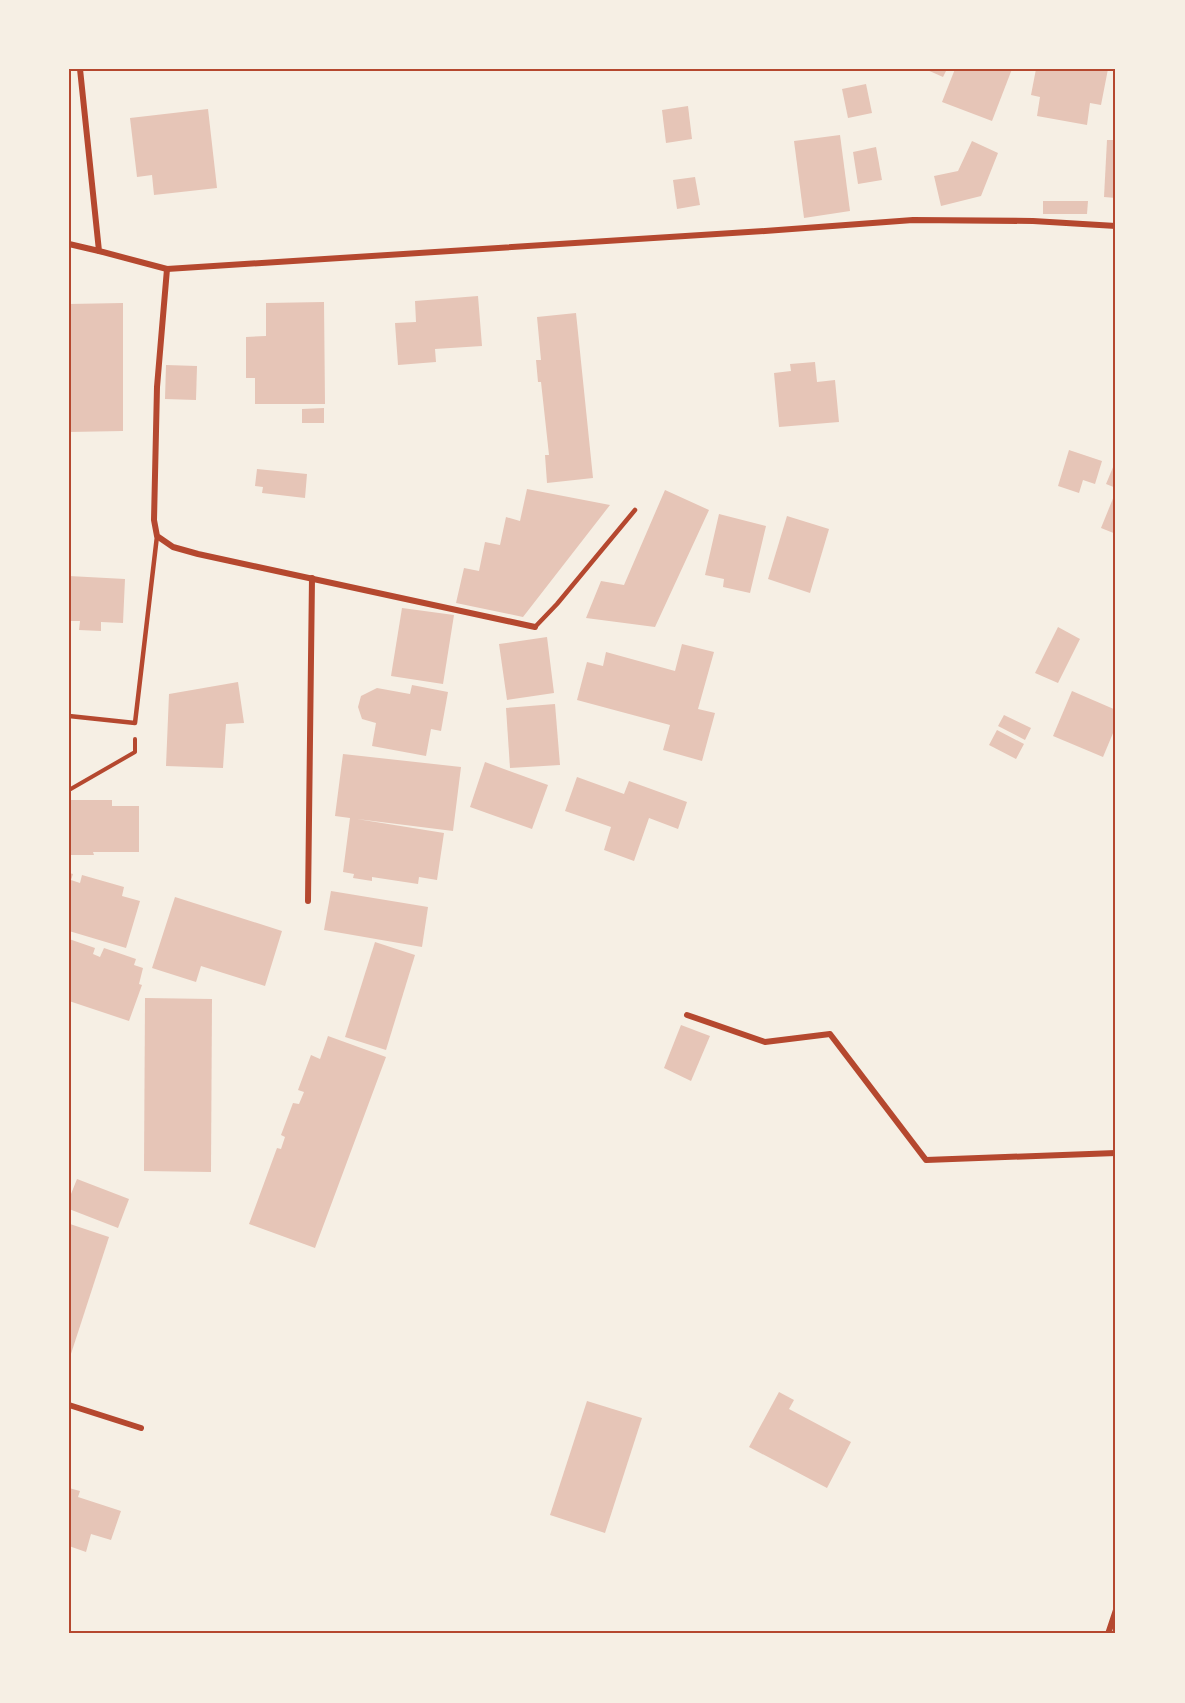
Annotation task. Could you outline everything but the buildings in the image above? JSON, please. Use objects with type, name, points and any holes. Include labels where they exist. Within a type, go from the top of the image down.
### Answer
[{"type":"street","points":[[81,69],[99,251]]},
{"type":"street","points":[[69,244],[167,269],[913,220],[1033,221],[1116,226]]},
{"type":"street","points":[[167,269],[157,387],[154,520],[157,536],[173,547],[198,554],[535,627]]},
{"type":"street","points":[[308,902],[312,578]]},
{"type":"street","points":[[687,1015],[765,1042],[830,1035],[926,1160],[1116,1153]]},
{"type":"street","points":[[69,1405],[141,1428]]},
{"type":"street","points":[[1108,1634],[1116,1610]]},
{"type":"lane","points":[[535,627],[635,510]]},
{"type":"lane","points":[[69,716],[135,723],[157,536]]},
{"type":"path","points":[[69,790],[135,752],[135,723]]}]
